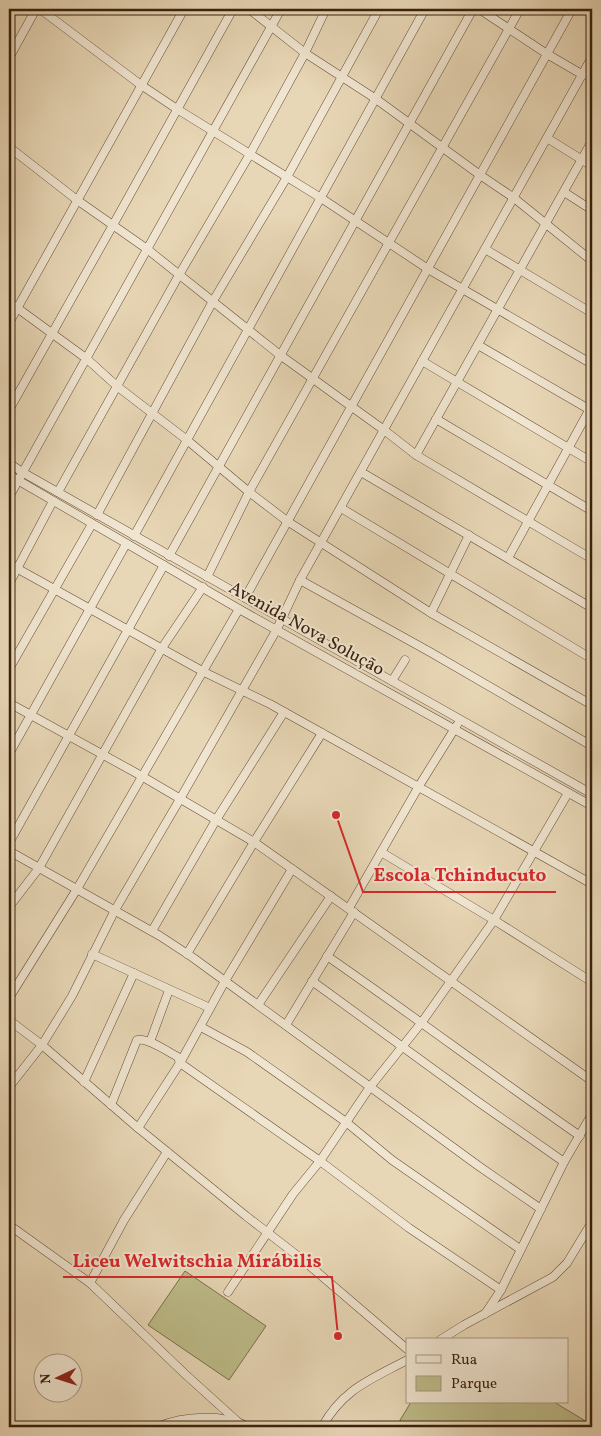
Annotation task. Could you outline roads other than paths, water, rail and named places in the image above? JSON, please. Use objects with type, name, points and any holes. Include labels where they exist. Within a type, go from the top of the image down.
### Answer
[{"type":"street","points":[[9,58],[36,9]]},
{"type":"street","points":[[40,9],[141,86],[177,110],[321,198],[428,269],[592,364]]},
{"type":"street","points":[[9,323],[184,9]]},
{"type":"street","points":[[9,410],[233,9]]},
{"type":"street","points":[[249,9],[272,25],[305,53],[376,99],[514,198],[592,261]]},
{"type":"street","points":[[9,497],[281,9]]},
{"type":"street","points":[[58,492],[179,275],[250,154],[305,53],[326,9]]},
{"type":"street","points":[[97,515],[213,301],[287,177],[379,9]]},
{"type":"street","points":[[134,536],[426,9]]},
{"type":"street","points":[[169,556],[472,9]]},
{"type":"street","points":[[479,9],[547,54],[583,75]]},
{"type":"street","points":[[207,577],[249,492],[520,9]]},
{"type":"street","points":[[245,598],[572,9]]},
{"type":"street","points":[[9,1087],[42,1045],[72,996],[115,910],[277,629],[300,580],[592,58]]},
{"type":"street","points":[[547,138],[592,166]]},
{"type":"street","points":[[416,455],[592,141]]},
{"type":"street","points":[[9,146],[77,200],[147,249],[280,355],[416,455],[592,559]]},
{"type":"street","points":[[564,192],[592,210]]},
{"type":"street","points":[[485,249],[592,313]]},
{"type":"street","points":[[9,302],[86,360],[287,521],[431,613],[592,705]]},
{"type":"street","points":[[478,345],[591,409],[508,558]]},
{"type":"street","points":[[422,362],[592,462]]},
{"type":"street","points":[[436,419],[592,511]]},
{"type":"street","name":"Avenida Nova Solução","points":[[9,463],[169,556],[592,794]]},
{"type":"street","points":[[361,472],[592,608]]},
{"type":"street","name":"Avenida Nova Solução","points":[[9,476],[239,609],[592,806]]},
{"type":"street","points":[[9,584],[53,501]]},
{"type":"street","points":[[341,508],[592,659]]},
{"type":"street","points":[[9,669],[92,524]]},
{"type":"street","points":[[431,613],[469,535]]},
{"type":"street","points":[[9,754],[126,544]]},
{"type":"street","points":[[9,564],[204,672],[284,712],[419,786],[592,884]]},
{"type":"street","points":[[9,843],[164,565]]},
{"type":"street","points":[[300,580],[430,652],[592,746]]},
{"type":"street","points":[[9,907],[39,868],[162,648],[203,587]]},
{"type":"street","points":[[9,998],[77,889],[239,609]]},
{"type":"street","points":[[392,681],[405,660]]},
{"type":"street","points":[[9,704],[143,777],[254,842],[592,1082]]},
{"type":"street","points":[[152,931],[216,820],[284,712]]},
{"type":"street","points":[[286,1026],[326,956],[381,852],[460,719]]},
{"type":"street","points":[[187,954],[322,733]]},
{"type":"street","points":[[228,1292],[293,1194],[320,1161],[370,1087],[422,1022],[494,920],[568,793]]},
{"type":"street","points":[[9,851],[152,931],[187,954],[480,1168],[541,1209]]},
{"type":"street","points":[[381,852],[592,982]]},
{"type":"street","points":[[138,1128],[180,1063],[225,981],[292,869]]},
{"type":"street","points":[[258,1005],[331,896]]},
{"type":"street","points":[[92,954],[210,1008]]},
{"type":"street","points":[[326,956],[422,1022],[580,1136]]},
{"type":"street","points":[[84,1082],[134,973]]},
{"type":"street","points":[[312,980],[564,1162]]},
{"type":"street","points":[[150,1042],[169,990]]},
{"type":"street","points":[[9,1020],[42,1045],[167,1152],[246,1216],[268,1231],[406,1348]]},
{"type":"street","points":[[201,1027],[247,1052],[346,1122],[392,1160],[520,1249]]},
{"type":"street","points":[[111,1105],[137,1040],[141,1039],[150,1042],[178,1057],[180,1063],[320,1161],[409,1228],[501,1290]]},
{"type":"street","points":[[485,1314],[501,1290],[564,1162],[592,1114]]},
{"type":"street","points":[[90,1283],[124,1220],[167,1152]]},
{"type":"street","points":[[443,1338],[553,1277],[566,1263],[592,1222]]},
{"type":"street","points":[[9,1225],[90,1283],[236,1425]]},
{"type":"street","points":[[322,1427],[336,1404],[356,1387],[406,1361]]},
{"type":"street","points":[[157,1427],[183,1420],[200,1418],[225,1419],[236,1425]]},
{"type":"street","points":[[178,1427],[211,1424],[249,1427]]},
{"type":"place","name":"Escola Tchinducuto","points":[[336,815]]},
{"type":"place","name":"Liceu Welwitschia Mirábilis","points":[[338,1336]]}]
